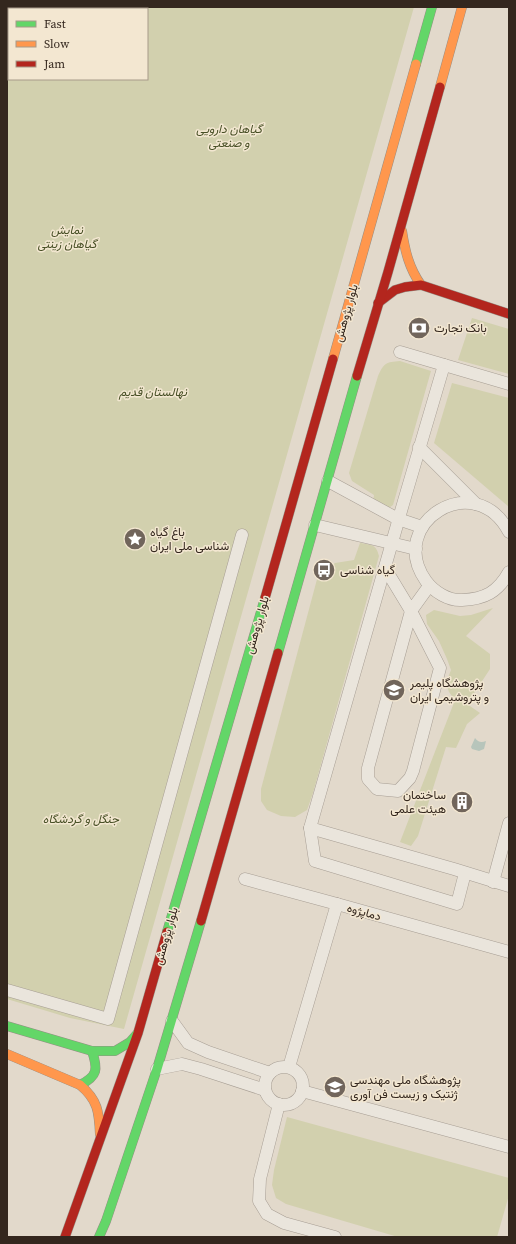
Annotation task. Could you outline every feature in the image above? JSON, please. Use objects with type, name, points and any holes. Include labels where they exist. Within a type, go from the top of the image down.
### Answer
[{"type":"street","name":"بلوار پژوهش","points":[[65,1235],[138,1033],[286,524],[432,7]]},
{"type":"street","points":[[99,1237],[106,1221],[172,1020],[328,481],[462,7]]},
{"type":"street","points":[[401,226],[403,243],[410,268],[421,285]]},
{"type":"street","points":[[378,303],[395,290],[405,286],[421,285],[509,314]]},
{"type":"street","points":[[400,352],[509,384]]},
{"type":"street","points":[[444,365],[398,519],[310,828],[315,861],[457,904],[465,873]]},
{"type":"street","points":[[419,447],[476,504]]},
{"type":"street","points":[[328,481],[398,519],[422,527]]},
{"type":"street","points":[[509,532],[504,522],[492,510],[476,504],[461,503],[445,506],[432,515],[422,527],[416,542],[416,558],[420,573],[429,586],[443,596],[458,600],[475,600],[490,594],[503,582],[509,572]]},
{"type":"street","points":[[315,525],[416,549]]},
{"type":"street","points":[[7,990],[108,1019],[242,535]]},
{"type":"street","points":[[385,568],[411,611],[440,668],[410,778],[398,791],[377,789],[368,779],[368,768],[411,611],[429,586]]},
{"type":"street","points":[[493,882],[509,823]]},
{"type":"street","points":[[310,828],[509,886]]},
{"type":"street","points":[[245,879],[337,904]]},
{"type":"street","name":"دماپژوه","points":[[289,1068],[337,904],[509,952]]},
{"type":"street","points":[[172,1020],[188,1043],[208,1052],[270,1073]]},
{"type":"street","points":[[7,1026],[92,1051],[115,1052],[130,1042],[138,1033]]},
{"type":"street","points":[[80,1085],[90,1081],[96,1073],[96,1063],[92,1051]]},
{"type":"street","points":[[7,1054],[80,1085],[90,1092],[96,1100],[100,1118],[100,1141]]},
{"type":"street","points":[[157,1069],[182,1064],[265,1090]]},
{"type":"street","points":[[282,1067],[289,1068],[295,1070],[300,1075],[302,1081],[302,1091],[297,1099],[292,1103],[286,1105],[279,1104],[268,1096],[265,1090],[266,1078],[275,1069],[282,1067]]},
{"type":"street","points":[[302,1091],[509,1147]]},
{"type":"street","points":[[279,1104],[260,1179],[259,1201],[267,1214],[284,1223],[335,1237]]},
{"type":"street","points":[[103,1237],[106,1221]]},
{"type":"green space","name":"باغ گیاه‌ شناسی ملی ایران","points":[[7,7],[414,7],[124,1029],[70,1018],[7,999]]},
{"type":"green space","points":[[472,318],[509,329],[509,374],[458,360]]},
{"type":"green space","points":[[400,361],[431,371],[393,505],[387,509],[373,502],[374,495],[352,481],[349,473],[378,376],[386,364]]},
{"type":"green space","points":[[452,383],[509,398],[509,507],[434,443]]},
{"type":"green space","points":[[360,543],[375,547],[379,556],[313,793],[307,810],[295,817],[281,816],[267,810],[261,801],[261,789],[320,568],[327,569],[335,563],[354,560]]},
{"type":"green space","points":[[493,608],[466,636],[490,654],[490,669],[467,704],[480,713],[467,724],[456,748],[446,747],[418,836],[411,846],[400,842],[455,700],[449,692],[446,683],[451,670],[439,641],[427,624],[426,615],[434,610],[460,616],[471,615]]},
{"type":"green space","points":[[287,1117],[509,1178],[509,1195],[497,1237],[398,1237],[286,1204],[276,1198],[272,1185],[274,1170]]},
{"type":"shaded area","points":[[475,738],[480,742],[486,741],[484,749],[479,751],[472,749],[471,747]]},
{"type":"traffic: fast","points":[[416,64],[432,7]]},
{"type":"traffic: fast","points":[[278,653],[357,376]]},
{"type":"traffic: fast","points":[[167,932],[265,598]]},
{"type":"traffic: fast","points":[[99,1237],[106,1221],[157,1069],[201,921]]},
{"type":"traffic: fast","points":[[7,1026],[92,1051],[115,1051],[130,1042],[137,1034]]},
{"type":"traffic: fast","points":[[80,1085],[86,1082],[95,1071],[96,1067],[92,1051]]},
{"type":"traffic: slow","points":[[440,87],[462,7]]},
{"type":"traffic: slow","points":[[333,359],[416,64]]},
{"type":"traffic: slow","points":[[402,231],[408,259],[413,272],[421,285]]},
{"type":"traffic: slow","points":[[7,1054],[80,1085],[94,1101],[98,1113],[100,1134]]},
{"type":"traffic: jam","points":[[357,376],[440,87]]},
{"type":"traffic: jam","points":[[378,303],[395,290],[421,285],[509,314]]},
{"type":"traffic: jam","points":[[265,598],[333,359]]},
{"type":"traffic: jam","points":[[201,921],[278,653]]},
{"type":"traffic: jam","points":[[65,1237],[138,1033],[167,932]]},
{"type":"place","name":"بانک تجارت","points":[[419,328]]},
{"type":"place","name":"باغ گیاه‌ شناسی ملی ایران","points":[[135,539]]},
{"type":"place","name":"گیاه شناسی","points":[[324,570]]},
{"type":"place","name":"پژوهشگاه پلیمر و پتروشیمی ایران","points":[[394,690]]},
{"type":"place","name":"ساختمان هیئت علمی","points":[[462,802]]},
{"type":"place","name":"پژوهشگاه ملی مهندسی ژنتیک و زیست فن آوری","points":[[335,1087]]},
{"type":"park label","name":"گیاهان دارویی و صنعتی","points":[[229,136]]},
{"type":"park label","name":"نمایش گیاهان زینتی","points":[[67,237]]},
{"type":"park label","name":"نهالستان قدیم","points":[[153,392]]},
{"type":"park label","name":"جنگل و گردشگاه","points":[[81,819]]}]
